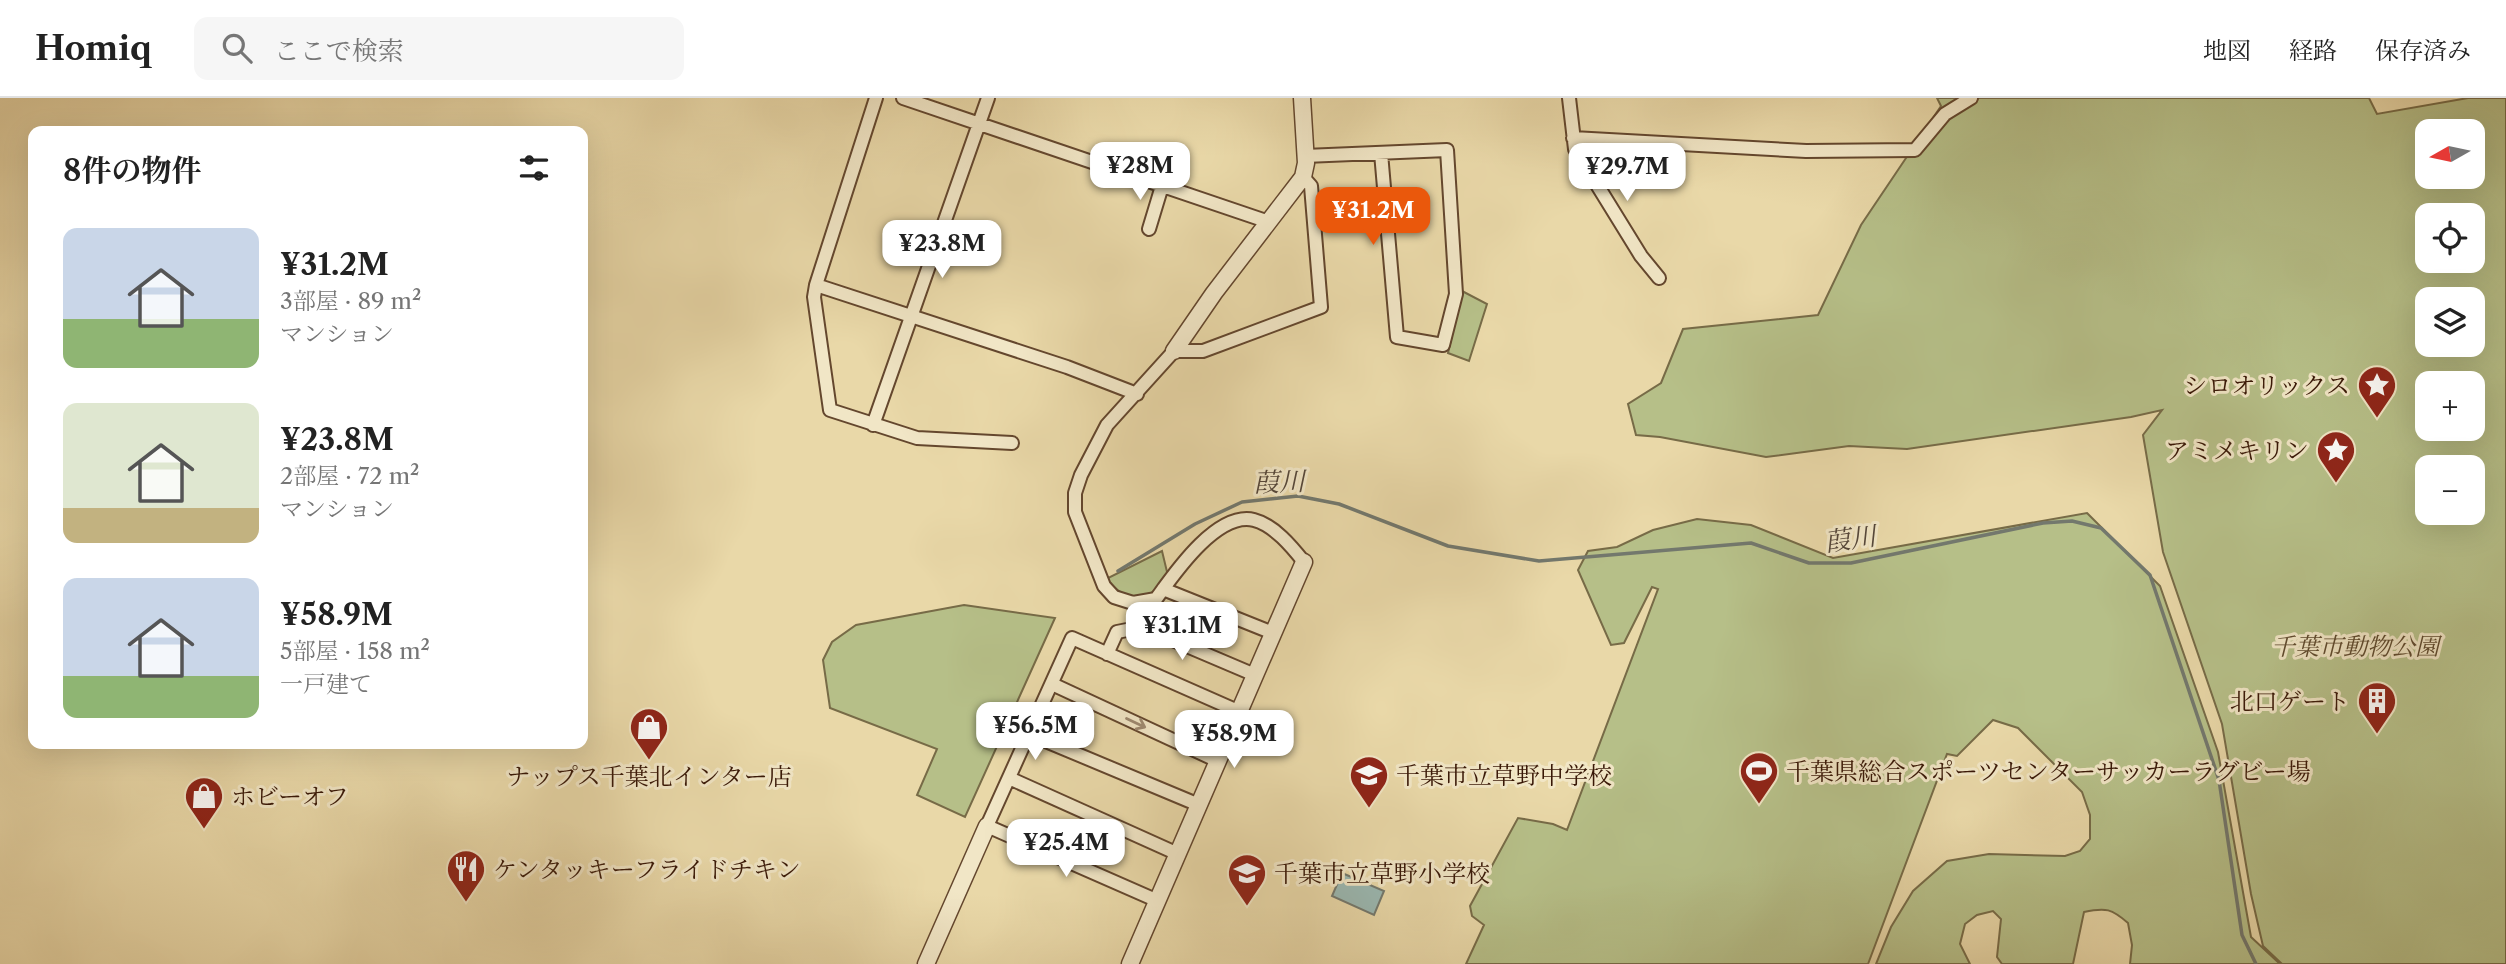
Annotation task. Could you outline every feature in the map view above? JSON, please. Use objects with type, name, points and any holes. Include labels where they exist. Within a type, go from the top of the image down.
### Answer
[{"type":"street","points":[[876,98],[814,297],[830,410],[917,438],[1012,443]]},
{"type":"street","points":[[903,98],[1269,222]]},
{"type":"street","points":[[873,425],[988,98]]},
{"type":"street","points":[[1130,964],[1304,562],[1292,547],[1270,529],[1257,521],[1245,519],[1221,528],[1210,536],[1179,565],[1156,599],[1133,603],[1114,597],[1104,586],[1075,512],[1075,493],[1081,475],[1107,425],[1174,351],[1214,292],[1303,177],[1305,156],[1301,98]]},
{"type":"street","points":[[1569,98],[1575,149],[1641,256],[1659,278]]},
{"type":"street","points":[[1573,138],[1806,151],[1915,150],[1945,114],[1971,98]]},
{"type":"street","points":[[1305,156],[1447,150],[1456,293],[1443,345],[1398,337],[1381,153]]},
{"type":"street","points":[[1174,351],[1203,351],[1321,307],[1311,186],[1303,177]]},
{"type":"street","points":[[1149,229],[1162,186]]},
{"type":"street","points":[[816,285],[1067,367],[1137,394]]},
{"type":"street","points":[[1163,589],[1273,634]]},
{"type":"street","points":[[1107,654],[1117,632],[1142,626],[1255,676]]},
{"type":"street","points":[[926,964],[1072,638],[1240,712]]},
{"type":"street","points":[[1052,684],[1218,761]]},
{"type":"street","points":[[1029,734],[1199,805]]},
{"type":"street","points":[[1009,778],[1178,854]]},
{"type":"street","points":[[987,827],[1158,901]]},
{"type":"green space","name":"千葉市動物公園","points":[[1937,98],[2369,98],[2377,114],[2468,98],[2506,98],[2506,964],[2282,964],[2263,946],[2251,894],[2222,724],[2163,552],[2143,435],[2162,410],[2131,417],[1907,449],[1849,446],[1766,457],[1636,435],[1628,404],[1661,383],[1683,329],[1818,315],[1861,225],[1941,106]]},
{"type":"green space","points":[[1462,291],[1487,304],[1469,361],[1448,353]]},
{"type":"green space","points":[[2087,513],[2160,586],[2218,752],[2251,937],[2280,964],[2130,964],[2132,945],[2128,923],[2113,912],[2098,910],[2084,912],[2073,964],[2002,964],[1997,957],[2001,919],[1993,911],[1977,915],[1965,924],[1960,944],[1970,964],[1876,964],[1891,927],[1913,891],[1947,861],[1989,854],[2065,856],[2080,851],[2090,839],[2090,815],[2082,792],[2018,728],[1993,720],[1957,756],[1947,754],[1868,964],[1466,964],[1484,925],[1472,916],[1470,906],[1518,818],[1553,824],[1567,830],[1658,589],[1652,587],[1624,643],[1611,645],[1578,570],[1588,551],[1617,547],[1653,530],[1697,519],[1751,525],[1833,558]]},
{"type":"green space","points":[[1162,551],[1168,576],[1153,592],[1145,596],[1130,597],[1106,579]]},
{"type":"green space","points":[[964,605],[1055,618],[965,817],[917,795],[937,749],[830,708],[823,660],[832,642],[856,625]]},
{"type":"water","points":[[1342,873],[1384,891],[1374,915],[1332,896]]},
{"type":"waterway","name":"葭川","points":[[1118,571],[1195,524],[1242,502],[1298,496],[1339,504],[1448,546],[1539,561],[1751,543],[1809,563],[1851,563],[2043,523],[2072,521],[2101,528],[2150,575],[2219,780],[2242,935],[2256,964]]},
{"type":"place","name":"シロオリックス","points":[[2377,419]]},
{"type":"place","name":"アミメキリン","points":[[2336,484]]},
{"type":"place","name":"北口ゲート","points":[[2377,735]]},
{"type":"place","name":"ナップス千葉北インター店","points":[[649,761]]},
{"type":"place","name":"千葉県総合スポーツセンターサッカーラグビー場","points":[[1759,805]]},
{"type":"place","name":"千葉市立草野中学校","points":[[1369,809]]},
{"type":"place","name":"ホビーオフ","points":[[204,830]]},
{"type":"place","name":"ケンタッキーフライドチキン","points":[[466,903]]},
{"type":"place","name":"千葉市立草野小学校","points":[[1247,907]]}]
